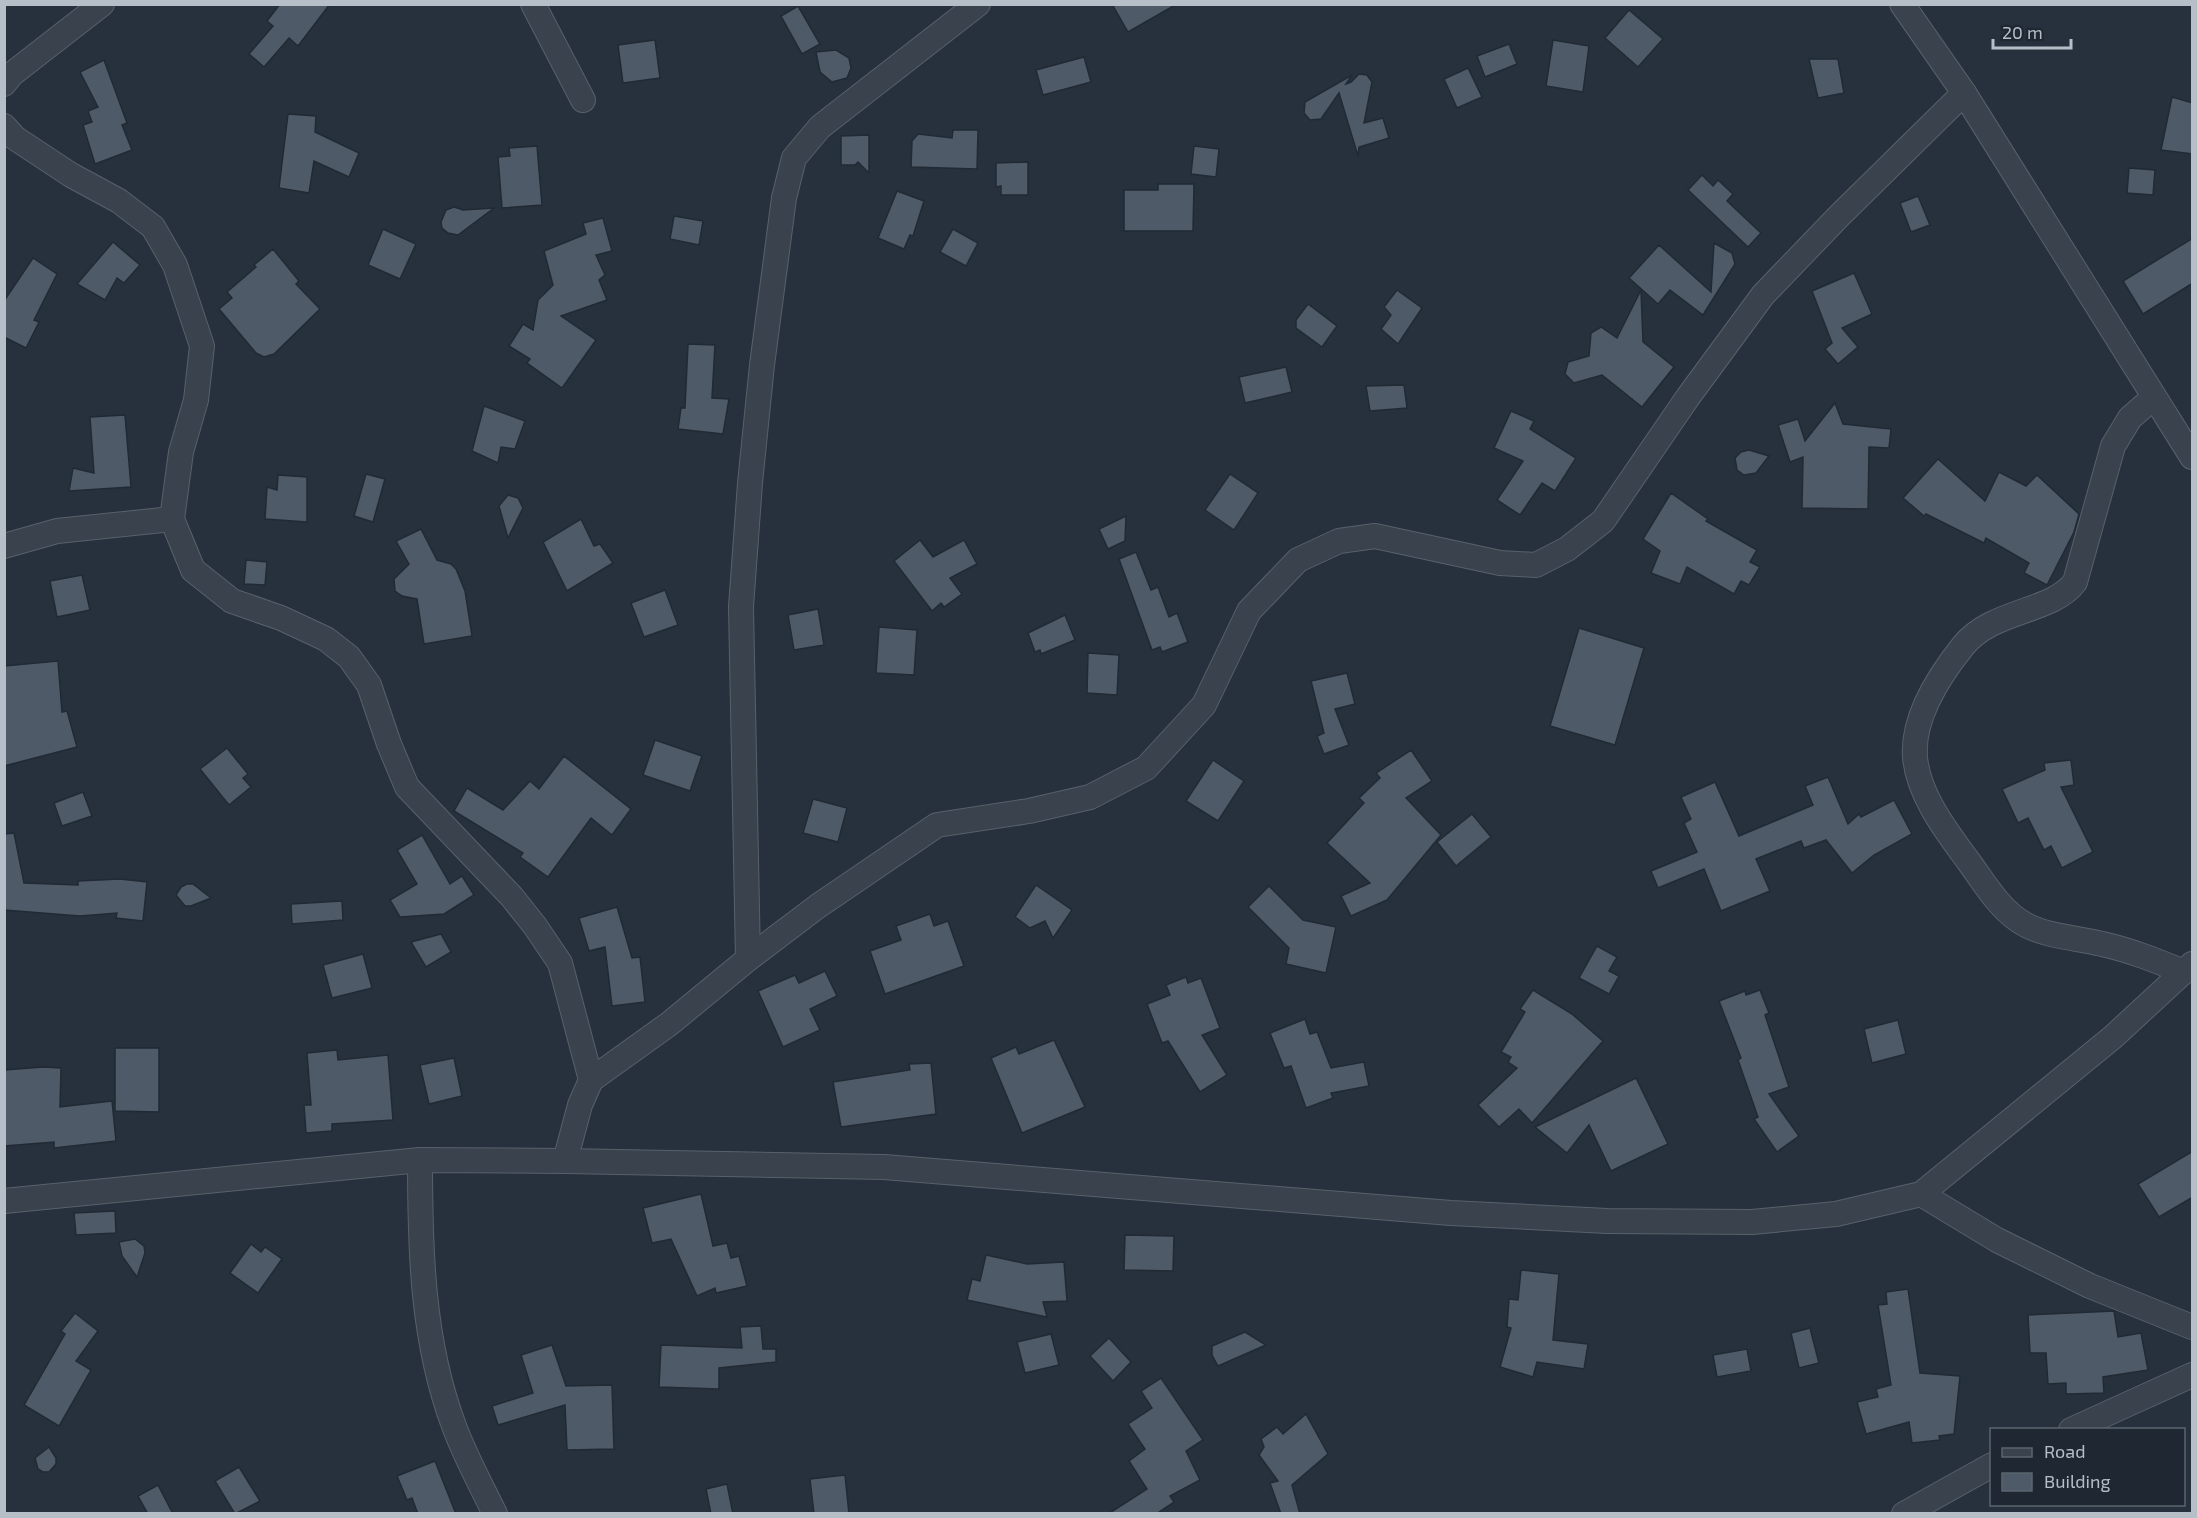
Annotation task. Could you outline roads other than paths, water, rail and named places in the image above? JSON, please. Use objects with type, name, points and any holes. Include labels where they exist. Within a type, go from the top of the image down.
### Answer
[{"type":"street","points":[[4,84],[12,74],[102,4]]},
{"type":"street","points":[[533,4],[583,100]]},
{"type":"street","points":[[748,959],[741,607],[762,366],[784,198],[794,158],[820,127],[978,4]]},
{"type":"street","points":[[1902,4],[1965,93],[2193,458]]},
{"type":"street","points":[[566,1161],[580,1105],[591,1080],[669,1024],[748,959],[818,906],[937,825],[1029,811],[1090,797],[1146,768],[1204,705],[1249,611],[1298,560],[1339,541],[1375,536],[1500,563],[1536,565],[1566,549],[1604,521],[1688,397],[1763,295],[1965,93]]},
{"type":"street","points":[[4,126],[15,138],[72,175],[119,201],[153,227],[175,265],[202,346],[196,400],[181,453],[172,519],[193,570],[232,601],[281,618],[326,639],[349,657],[369,685],[389,744],[407,787],[512,897],[560,963],[591,1080]]},
{"type":"street","points":[[2154,397],[2130,418],[2114,446],[2075,582],[2059,596],[1984,626],[1964,644],[1939,679],[1920,719],[1915,757],[1924,789],[1947,832],[2006,910],[2027,926],[2188,968]]},
{"type":"street","points":[[4,546],[57,531],[172,519]]},
{"type":"street","points":[[4,1201],[420,1160],[566,1161],[884,1167],[1451,1213],[1607,1221],[1752,1222],[1836,1214],[1921,1194],[2113,1037],[2188,968]]},
{"type":"street","points":[[420,1160],[420,1251],[435,1364],[454,1427],[495,1514]]},
{"type":"street","points":[[1921,1194],[1997,1240],[2090,1286],[2193,1327]]},
{"type":"street","points":[[2075,1428],[2193,1375]]},
{"type":"street","points":[[1904,1514],[1990,1466]]}]
